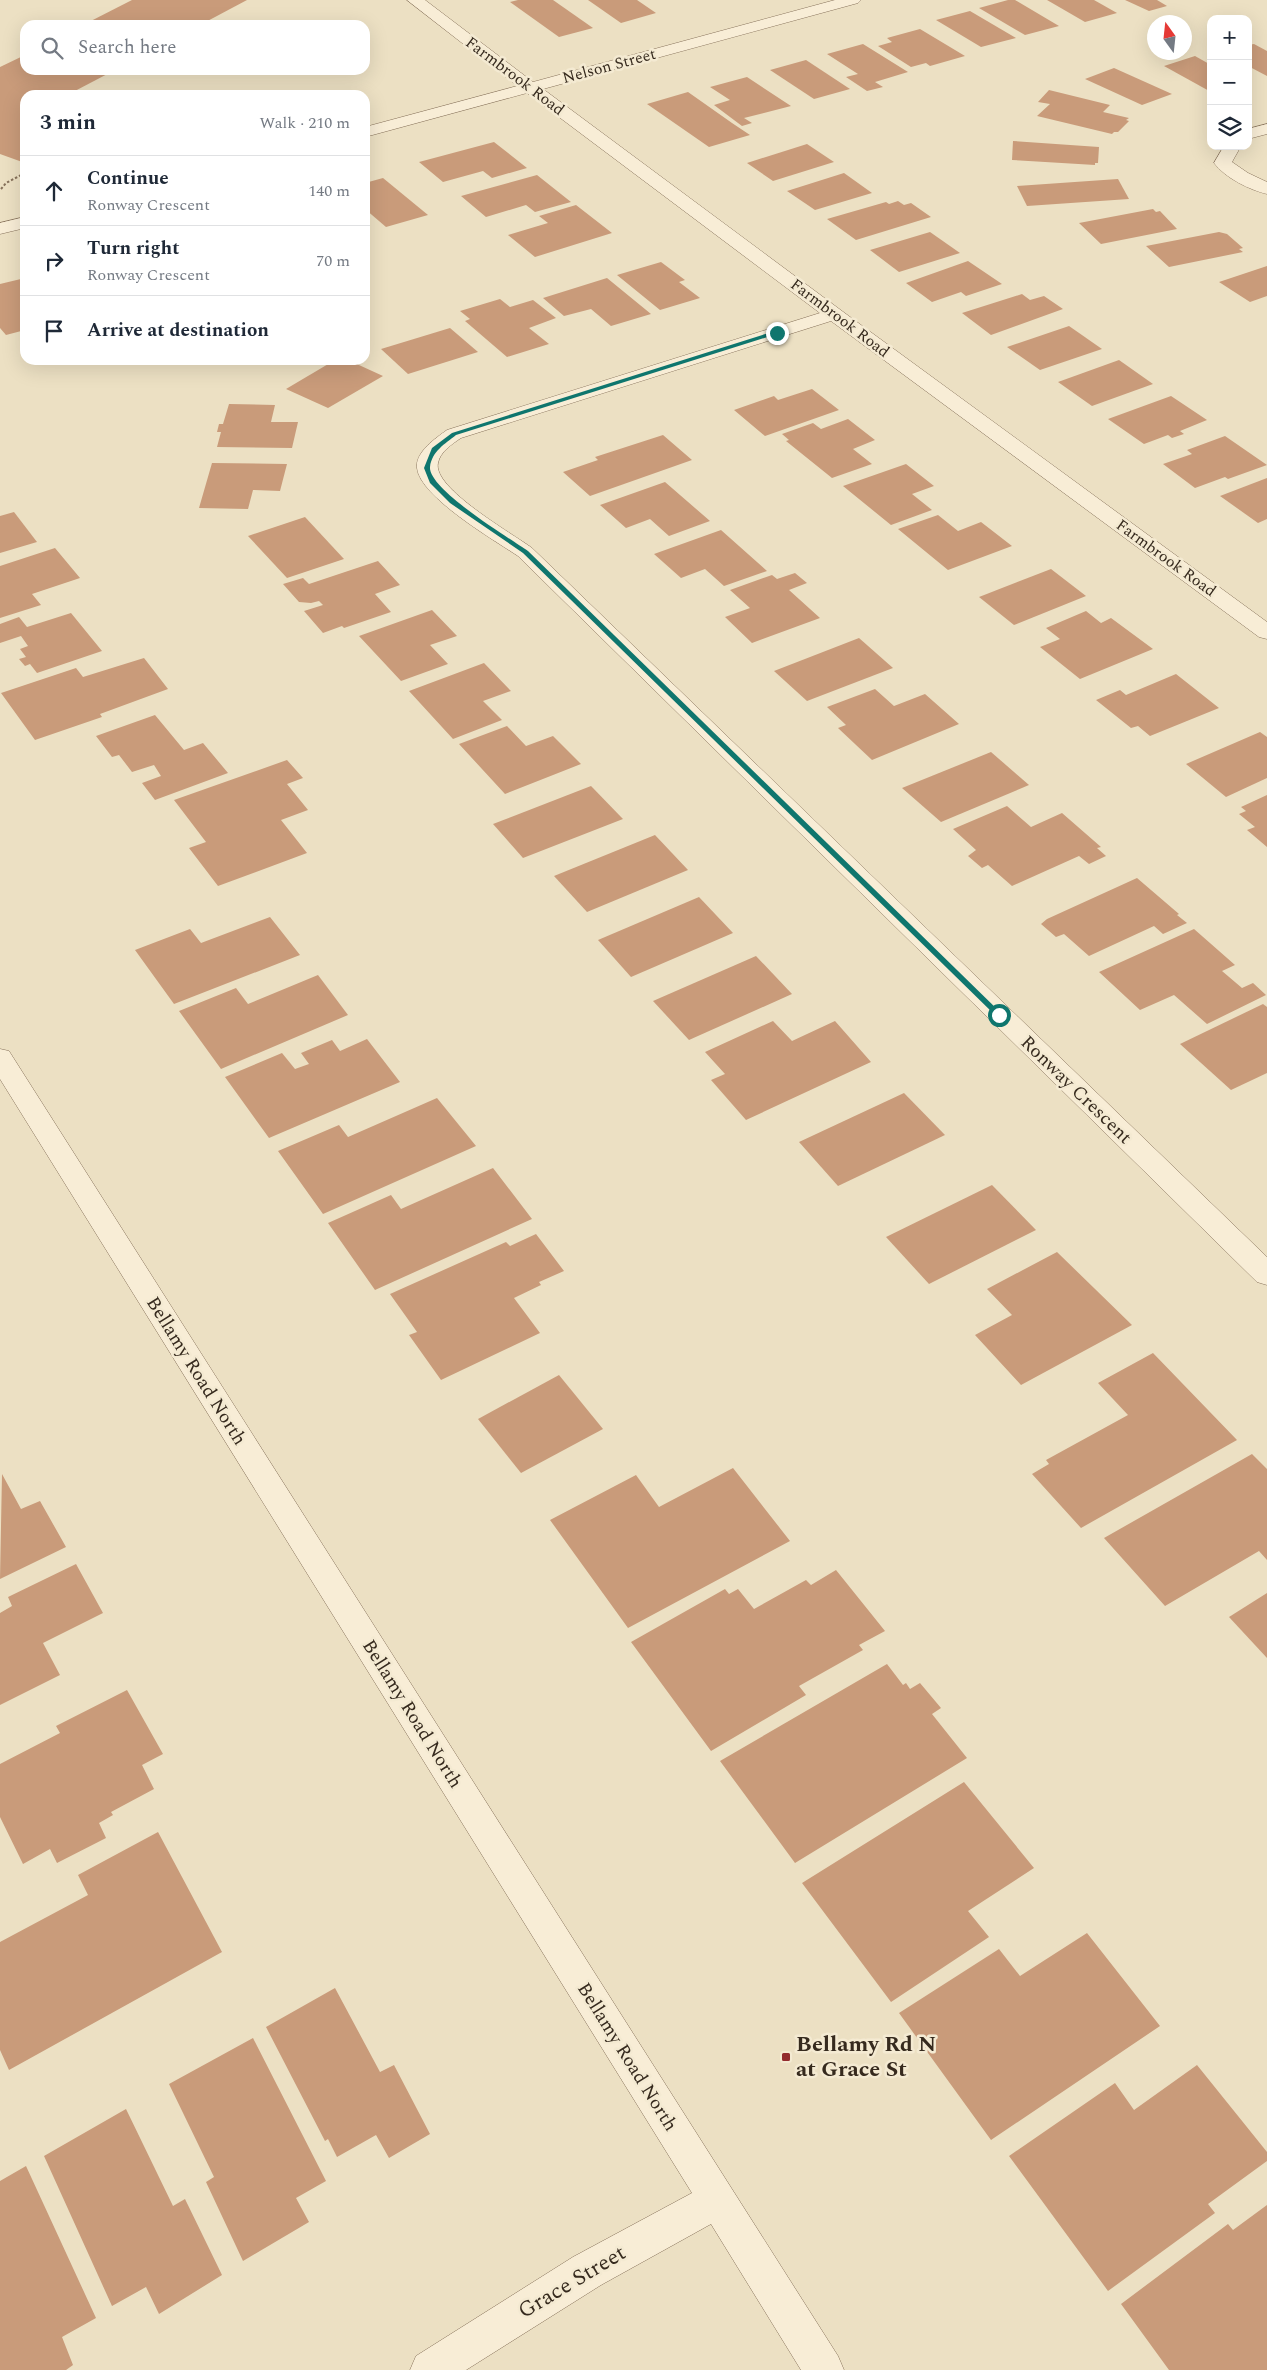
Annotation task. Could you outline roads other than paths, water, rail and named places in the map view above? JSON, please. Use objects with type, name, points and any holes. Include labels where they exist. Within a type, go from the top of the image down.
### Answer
[{"type":"street","name":"Farmbrook Road","points":[[415,0],[835,314],[1267,632]]},
{"type":"street","name":"Nelson Street","points":[[370,131],[853,0]]},
{"type":"street","points":[[1252,133],[1267,129]]},
{"type":"street","points":[[1231,150],[1223,163],[1242,177],[1267,189]]},
{"type":"street","points":[[0,229],[20,223]]},
{"type":"street","name":"Ronway Crescent","points":[[835,314],[454,434],[434,450],[427,468],[432,482],[452,501],[525,552],[1267,1274]]},
{"type":"street","name":"Bellamy Road North","points":[[0,1058],[824,2370]]},
{"type":"street","name":"Grace Street","points":[[430,2370],[587,2271],[717,2200]]},
{"type":"place","name":"Bellamy Rd N at Grace St","points":[[786,2057]]}]
